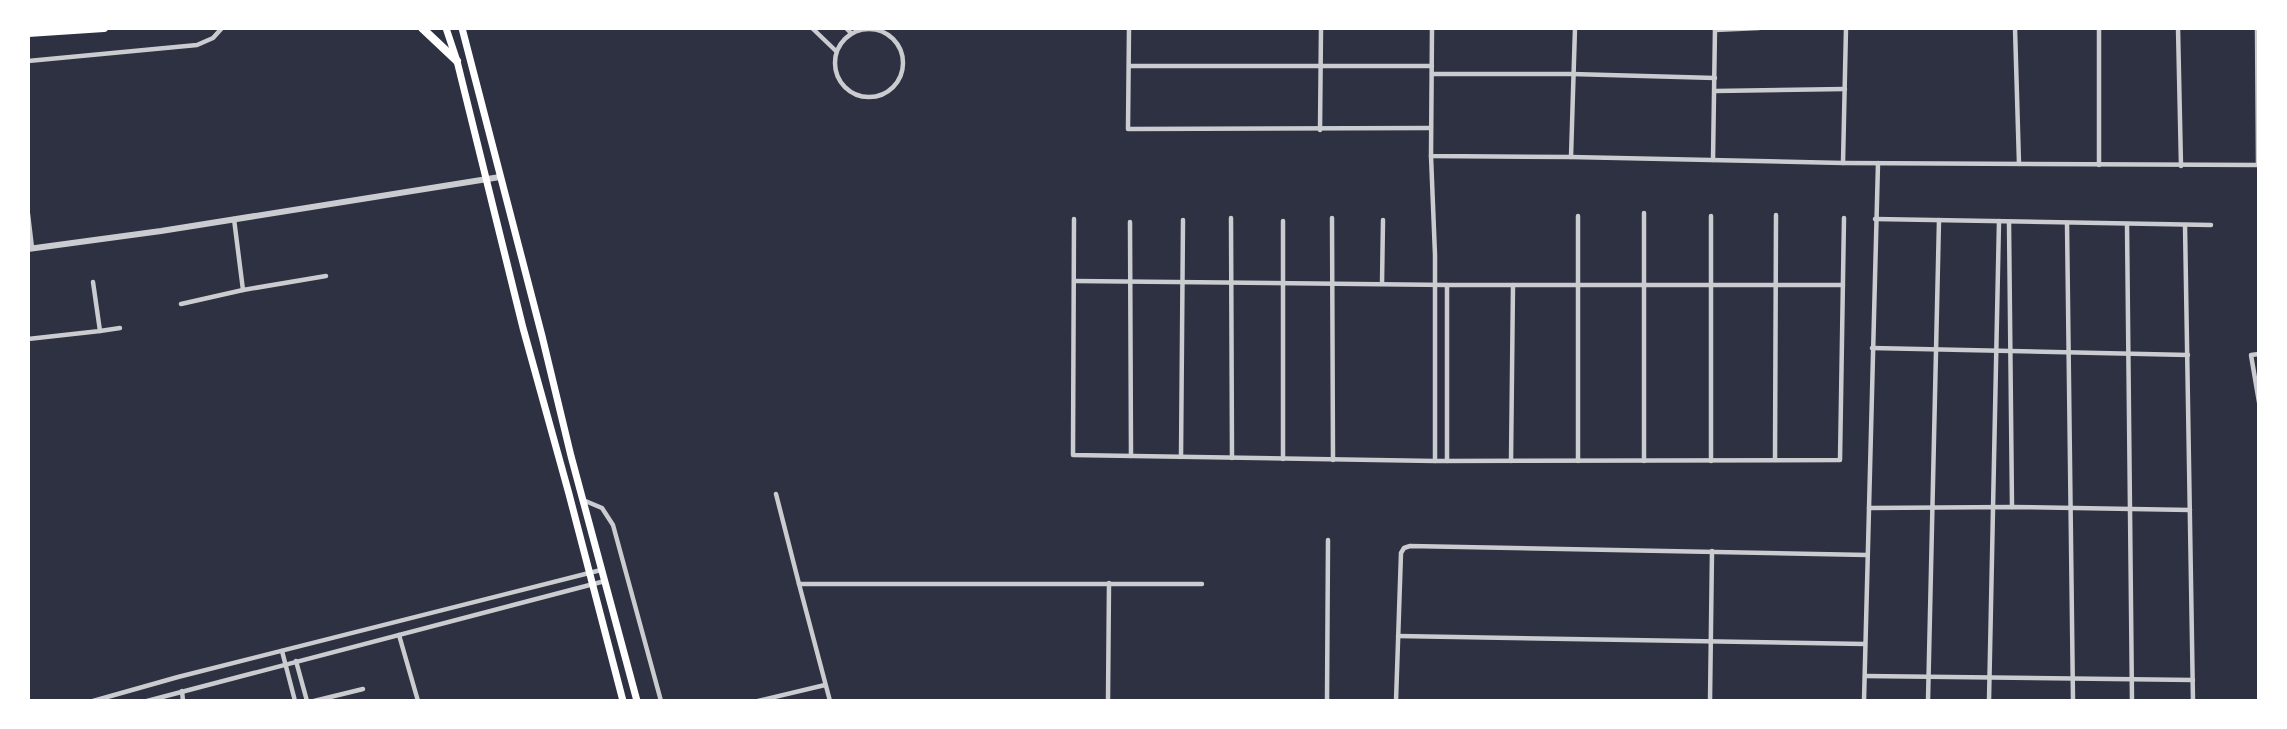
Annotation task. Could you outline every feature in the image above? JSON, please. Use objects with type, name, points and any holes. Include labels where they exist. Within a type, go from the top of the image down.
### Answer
[{"type":"main road","points":[[28,33],[104,28]]},
{"type":"main road","points":[[422,28],[457,61]]},
{"type":"main road","points":[[446,28],[488,178],[523,328],[623,701]]},
{"type":"main road","points":[[462,28],[637,701]]},
{"type":"street","points":[[28,61],[197,46],[212,38],[222,28]]},
{"type":"street","points":[[812,28],[836,51]]},
{"type":"street","points":[[846,28],[851,33]]},
{"type":"street","points":[[1129,28],[1128,129],[1432,128]]},
{"type":"street","points":[[1320,130],[1321,28]]},
{"type":"street","points":[[1432,28],[1435,461]]},
{"type":"street","points":[[1572,157],[1574,28]]},
{"type":"street","points":[[1713,160],[1715,29],[1759,28]]},
{"type":"street","points":[[1843,163],[1846,28]]},
{"type":"street","points":[[2015,28],[2019,164]]},
{"type":"street","points":[[2099,28],[2099,165]]},
{"type":"street","points":[[2178,28],[2181,166]]},
{"type":"street","points":[[1431,156],[1843,163],[2259,165],[2257,28]]},
{"type":"street","points":[[863,29],[876,29],[888,34],[903,55],[899,80],[891,90],[880,97],[854,95],[844,88],[836,76],[836,51],[851,33],[863,29]]},
{"type":"street","points":[[1129,66],[1432,66]]},
{"type":"street","points":[[1433,74],[1715,78]]},
{"type":"street","points":[[1715,91],[1845,89]]},
{"type":"street","points":[[1864,701],[1878,163]]},
{"type":"street","points":[[28,214],[30,248],[161,231],[500,177]]},
{"type":"street","points":[[1644,213],[1644,461]]},
{"type":"street","points":[[1774,460],[1776,215]]},
{"type":"street","points":[[1578,216],[1578,461]]},
{"type":"street","points":[[1711,216],[1711,461]]},
{"type":"street","points":[[1231,218],[1232,458]]},
{"type":"street","points":[[1332,218],[1334,460]]},
{"type":"street","points":[[1074,219],[1073,455],[1435,461],[1711,461],[1840,460],[1844,218]]},
{"type":"street","points":[[234,219],[243,290]]},
{"type":"street","points":[[1875,219],[2211,225]]},
{"type":"street","points":[[1181,457],[1183,220]]},
{"type":"street","points":[[1382,284],[1383,220]]},
{"type":"street","points":[[1927,701],[1939,220]]},
{"type":"street","points":[[1283,221],[1283,459]]},
{"type":"street","points":[[1130,222],[1131,456]]},
{"type":"street","points":[[1989,701],[1998,222]]},
{"type":"street","points":[[2009,222],[2012,507]]},
{"type":"street","points":[[2067,223],[2073,701]]},
{"type":"street","points":[[2127,224],[2132,701]]},
{"type":"street","points":[[2185,225],[2193,701]]},
{"type":"street","points":[[181,304],[326,276]]},
{"type":"street","points":[[1075,281],[1435,285],[1843,285]]},
{"type":"street","points":[[93,282],[100,331]]},
{"type":"street","points":[[1447,285],[1447,461]]},
{"type":"street","points":[[1511,461],[1513,285]]},
{"type":"street","points":[[28,339],[120,328]]},
{"type":"street","points":[[1872,348],[2188,355]]},
{"type":"street","points":[[2259,354],[2252,355],[2259,402]]},
{"type":"street","points":[[776,494],[830,701]]},
{"type":"street","points":[[583,500],[602,508],[613,525],[661,701]]},
{"type":"street","points":[[1868,508],[2190,510]]},
{"type":"street","points":[[1327,701],[1328,540]]},
{"type":"street","points":[[1396,701],[1401,553],[1404,548],[1410,546],[1867,555]]},
{"type":"street","points":[[1710,701],[1712,551]]},
{"type":"street","points":[[93,701],[602,569]]},
{"type":"street","points":[[147,701],[605,581]]},
{"type":"street","points":[[1108,701],[1109,583]]},
{"type":"street","points":[[799,584],[1202,584]]},
{"type":"street","points":[[399,634],[418,701]]},
{"type":"street","points":[[1398,636],[1865,644]]},
{"type":"street","points":[[282,651],[295,701]]},
{"type":"street","points":[[296,662],[307,701]]},
{"type":"street","points":[[1865,676],[2193,680]]},
{"type":"street","points":[[758,701],[825,685]]},
{"type":"street","points":[[314,701],[363,689]]},
{"type":"street","points":[[182,691],[183,701]]}]
